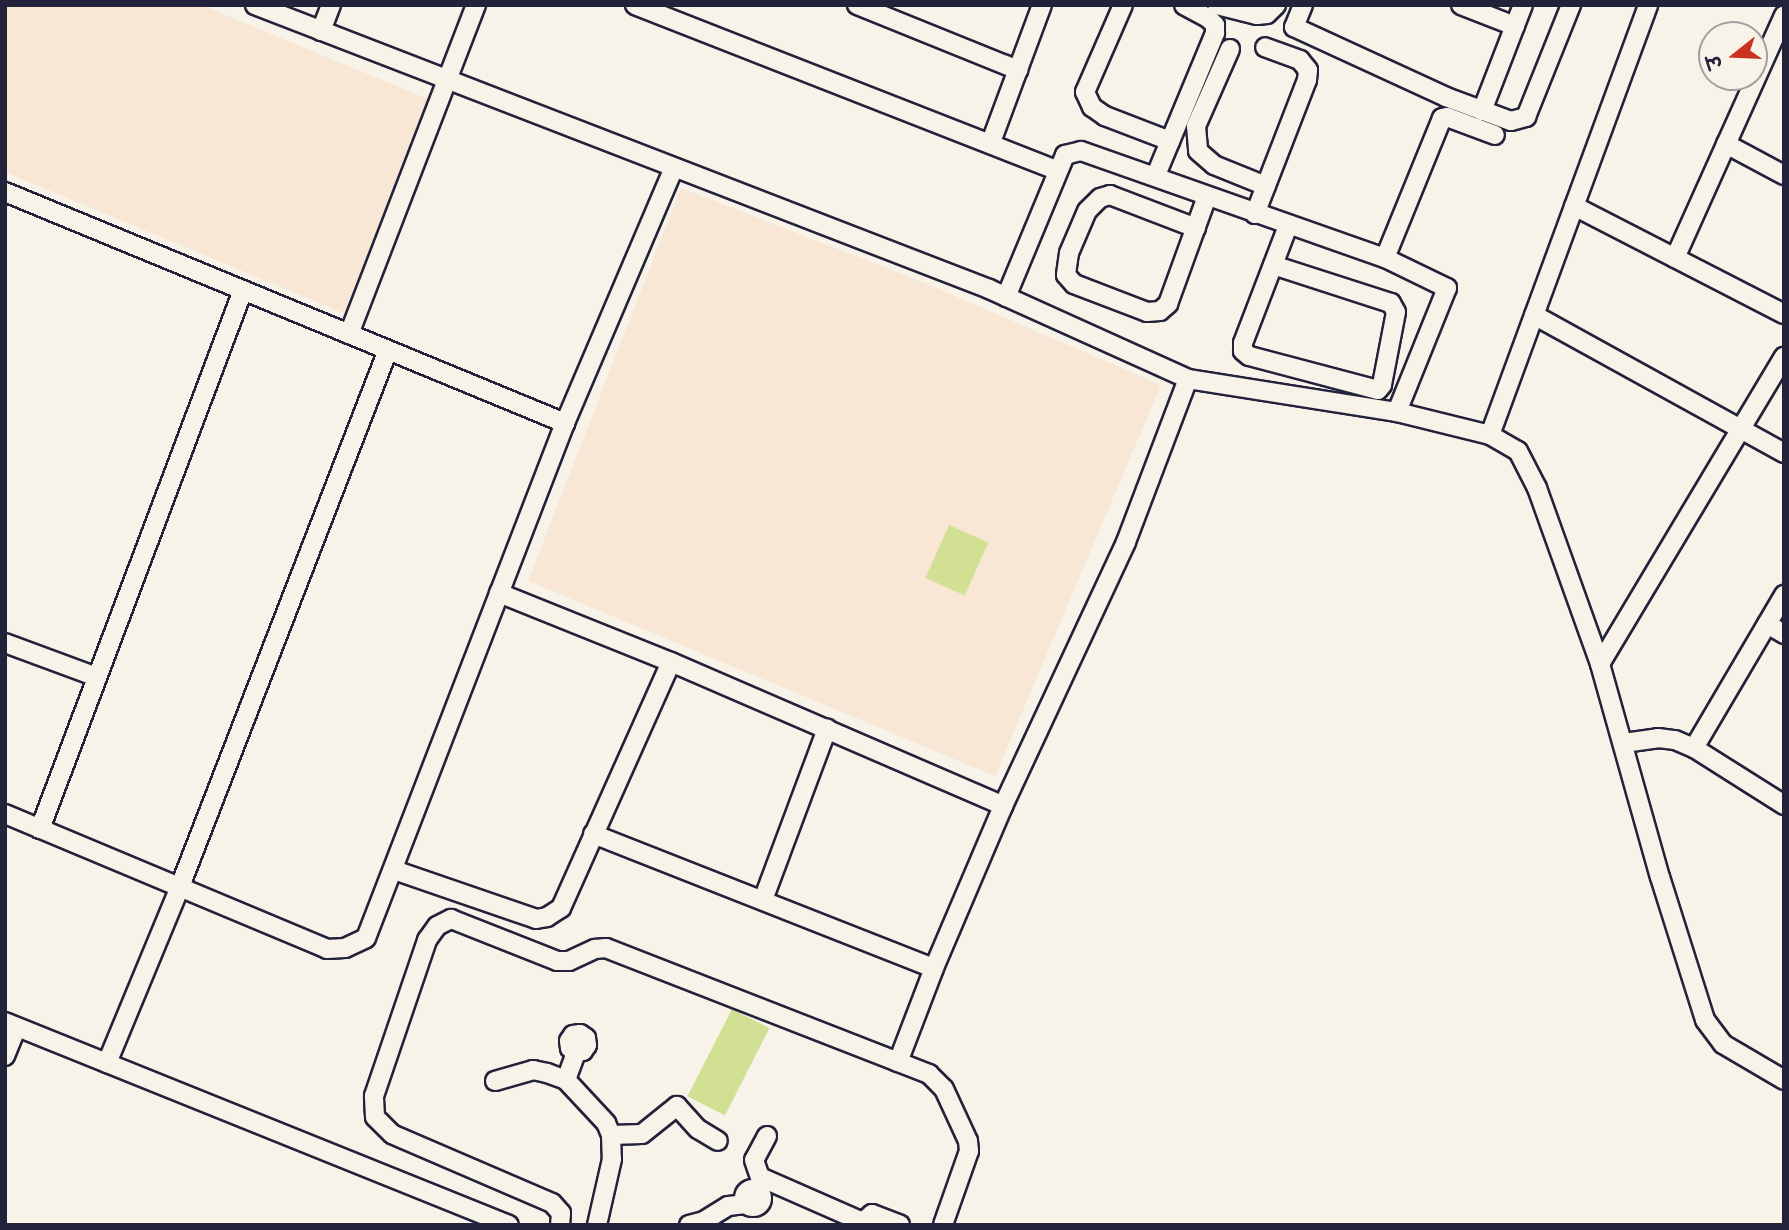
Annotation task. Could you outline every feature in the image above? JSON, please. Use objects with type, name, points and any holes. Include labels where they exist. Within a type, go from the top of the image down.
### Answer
[{"type":"street","points":[[255,5],[1006,297],[1188,379],[1397,412],[1490,435],[1518,451],[1528,467],[1600,664],[1660,877],[1705,1020],[1723,1044],[1784,1080]]},
{"type":"street","points":[[321,32],[331,5]]},
{"type":"street","points":[[349,334],[476,5]]},
{"type":"street","points":[[636,5],[991,142],[1058,171]]},
{"type":"street","points":[[857,5],[1018,70]]},
{"type":"street","points":[[991,142],[1042,5]]},
{"type":"street","points":[[1123,5],[1085,92],[1092,107],[1105,116],[1170,141]]},
{"type":"street","points":[[1156,175],[1215,33],[1215,24],[1184,5]]},
{"type":"street","points":[[1217,5],[1257,15],[1267,14],[1276,5]]},
{"type":"street","points":[[1303,5],[1294,27],[1511,121],[1527,117],[1571,5]]},
{"type":"street","points":[[1461,5],[1514,26]]},
{"type":"street","points":[[1482,110],[1523,5]]},
{"type":"street","points":[[1490,435],[1648,5]]},
{"type":"street","points":[[1675,258],[1784,14],[1773,5]]},
{"type":"street","points":[[1255,214],[1307,80],[1308,70],[1300,60],[1265,47]]},
{"type":"street","points":[[1230,49],[1196,126],[1198,151],[1214,166],[1266,186]]},
{"type":"street","points":[[1385,258],[1442,118],[1447,117],[1495,135]]},
{"type":"street","points":[[1726,144],[1784,175]]},
{"type":"street","points":[[1006,297],[1065,155],[1081,150],[1156,175],[1288,226],[1385,258],[1447,288],[1397,412]]},
{"type":"street","points":[[5,814],[179,890],[327,949],[345,948],[366,938],[565,423],[674,168]]},
{"type":"street","points":[[6,195],[565,423]]},
{"type":"street","points":[[1195,228],[1110,195],[1100,198],[1087,211],[1069,253],[1066,275],[1074,284],[1147,313],[1160,311],[1168,304],[1207,196]]},
{"type":"street","points":[[1574,206],[1784,314]]},
{"type":"street","points":[[1273,265],[1391,303],[1396,312],[1382,385],[1378,390],[1250,356],[1243,351],[1243,343],[1273,265],[1288,226]]},
{"type":"street","points":[[40,829],[243,290]]},
{"type":"street","points":[[1534,315],[1784,453]]},
{"type":"street","points":[[107,1063],[179,890],[388,350]]},
{"type":"street","points":[[1600,664],[1784,357]]},
{"type":"street","points":[[898,1062],[934,968],[1003,806],[1126,542],[1188,379]]},
{"type":"street","points":[[499,593],[671,662],[1003,806]]},
{"type":"street","points":[[1694,748],[1784,595]]},
{"type":"street","points":[[1767,624],[1784,634]]},
{"type":"street","points":[[5,643],[97,677]]},
{"type":"street","points":[[394,870],[536,919],[547,917],[561,908],[671,662]]},
{"type":"street","points":[[763,900],[827,729]]},
{"type":"street","points":[[1624,743],[1658,738],[1675,740],[1694,748],[1784,805]]},
{"type":"street","points":[[593,834],[934,968]]},
{"type":"street","points":[[560,1225],[562,1213],[552,1203],[392,1134],[375,1117],[374,1096],[427,940],[437,926],[451,919],[557,961],[569,961],[595,949],[606,948],[898,1062],[937,1080],[968,1142],[968,1162],[943,1225]]},
{"type":"street","points":[[5,1056],[11,1025],[503,1224]]},
{"type":"street","points":[[566,1080],[576,1052]]},
{"type":"street","points":[[495,1082],[533,1070],[566,1080],[595,1110],[611,1135],[612,1158],[597,1225]]},
{"type":"street","points":[[611,1135],[642,1134],[677,1106],[685,1111],[694,1126],[718,1141]]},
{"type":"street","points":[[684,1223],[704,1221],[728,1206],[746,1204],[753,1207],[760,1204],[761,1194],[754,1160],[767,1136]]},
{"type":"street","points":[[758,1183],[860,1223],[872,1214],[900,1225]]},
{"type":"shaded area","points":[[5,5],[202,5],[435,102],[348,315],[5,172]]},
{"type":"shaded area","points":[[681,188],[920,281],[1161,385],[995,776],[528,581]]},
{"type":"green space","points":[[949,525],[988,542],[965,595],[925,578]]},
{"type":"green space","points":[[732,1009],[769,1028],[725,1115],[688,1096]]}]
